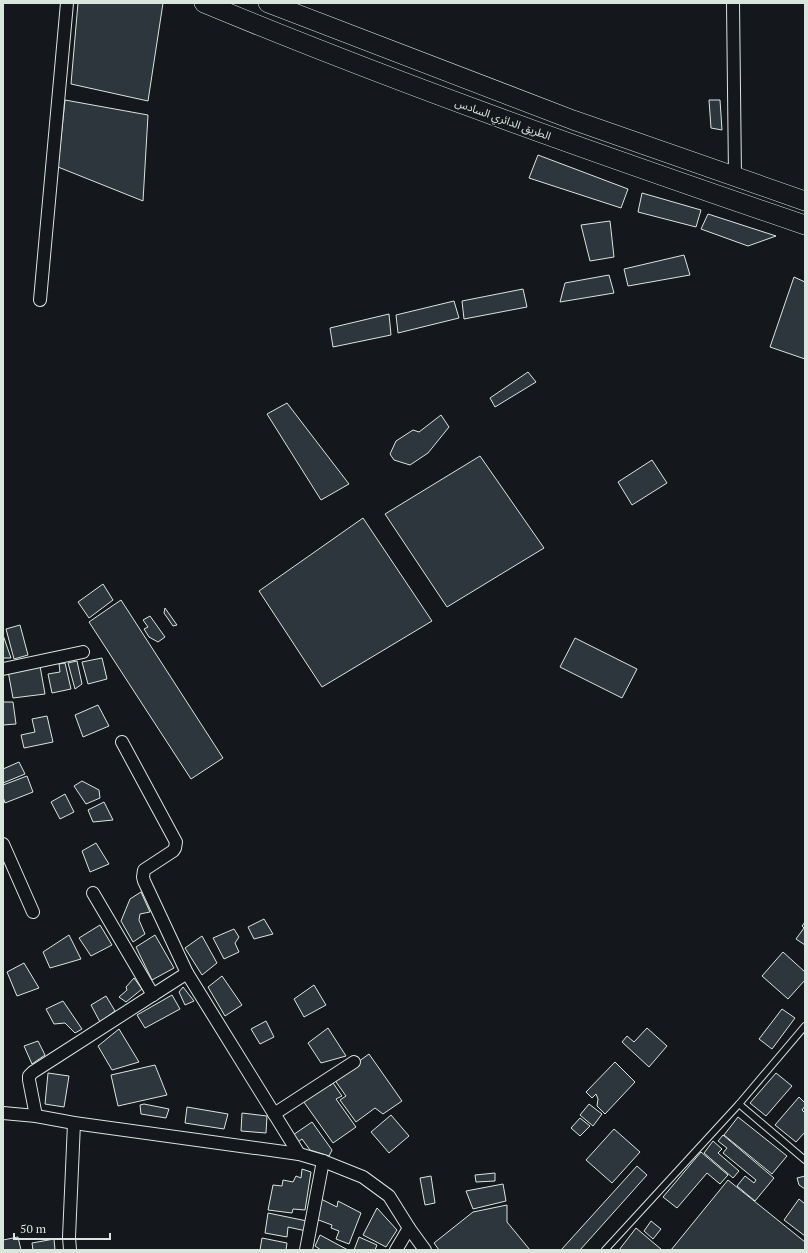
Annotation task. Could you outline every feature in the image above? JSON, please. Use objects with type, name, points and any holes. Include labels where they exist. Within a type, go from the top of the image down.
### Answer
[{"type":"highway","name":"الطريق الدائري السادس","points":[[204,3],[399,80],[551,136],[805,225]]},
{"type":"highway","points":[[268,3],[573,120],[805,201]]},
{"type":"street","points":[[40,300],[67,3]]},
{"type":"street","points":[[733,3],[735,177]]},
{"type":"street","points":[[3,669],[83,652]]},
{"type":"street","points":[[122,742],[176,842],[173,851],[144,870],[143,877],[187,973],[299,1154]]},
{"type":"street","points":[[3,844],[33,912]]},
{"type":"street","points":[[93,893],[153,995]]},
{"type":"street","points":[[36,1116],[29,1080],[29,1076],[33,1072],[187,973]]},
{"type":"street","points":[[274,1114],[354,1062]]},
{"type":"street","points":[[3,1113],[36,1116],[74,1123],[299,1154],[323,1161],[363,1177],[388,1196],[425,1250]]},
{"type":"street","points":[[70,1250],[74,1123]]},
{"type":"street","points":[[306,1250],[323,1161]]},
{"type":"street","points":[[396,1250],[409,1228]]},
{"type":"lane","points":[[605,1250],[739,1104],[805,1026]]},
{"type":"lane","points":[[739,1104],[805,1160]]},
{"type":"building","points":[[78,3],[163,3],[148,101],[71,84]]},
{"type":"building","points":[[65,100],[148,115],[143,201],[58,167]]},
{"type":"building","points":[[709,100],[720,100],[722,130],[711,128]]},
{"type":"building","points":[[538,155],[628,189],[621,208],[529,178]]},
{"type":"building","points":[[642,193],[701,210],[696,227],[638,212]]},
{"type":"building","points":[[708,214],[776,236],[748,246],[701,229]]},
{"type":"building","points":[[610,221],[614,257],[590,261],[581,225]]},
{"type":"building","points":[[684,255],[690,275],[628,286],[624,269]]},
{"type":"building","points":[[609,275],[614,293],[560,302],[565,283]]},
{"type":"building","points":[[794,277],[805,282],[805,359],[770,347]]},
{"type":"building","points":[[523,289],[527,307],[464,319],[462,301]]},
{"type":"building","points":[[454,301],[459,318],[398,333],[396,315]]},
{"type":"building","points":[[389,314],[391,335],[333,347],[330,328]]},
{"type":"building","points":[[528,372],[536,382],[495,407],[490,398]]},
{"type":"building","points":[[287,403],[349,484],[321,500],[267,414]]},
{"type":"building","points":[[441,415],[449,427],[428,453],[410,465],[394,460],[390,454],[396,441],[413,430],[419,432]]},
{"type":"building","points":[[480,456],[544,548],[447,607],[385,514]]},
{"type":"building","points":[[652,460],[667,483],[632,505],[618,482]]},
{"type":"building","points":[[363,518],[432,621],[322,687],[259,591]]},
{"type":"building","points":[[103,584],[113,600],[89,618],[78,602]]},
{"type":"building","points":[[121,600],[223,758],[191,779],[89,622]]},
{"type":"building","points":[[165,608],[177,625],[173,626],[164,613]]},
{"type":"building","points":[[150,616],[165,637],[158,642],[149,637],[144,629],[148,627],[143,620]]},
{"type":"building","points":[[20,625],[28,655],[14,659],[6,629]]},
{"type":"building","points":[[3,635],[11,658],[3,658]]},
{"type":"building","points":[[575,638],[637,669],[622,698],[560,667]]},
{"type":"building","points":[[102,658],[107,679],[88,684],[82,662]]},
{"type":"building","points":[[77,661],[82,684],[75,689],[68,663]]},
{"type":"building","points":[[65,663],[71,689],[52,693],[48,674],[60,672],[59,664]]},
{"type":"building","points":[[40,666],[45,694],[13,698],[8,671]]},
{"type":"building","points":[[3,702],[13,702],[16,724],[3,725]]},
{"type":"building","points":[[98,705],[109,726],[83,737],[75,715]]},
{"type":"building","points":[[47,716],[53,742],[24,748],[21,735],[35,732],[32,719]]},
{"type":"building","points":[[19,762],[25,774],[3,783],[3,769]]},
{"type":"building","points":[[27,776],[33,792],[5,803],[3,797],[3,785]]},
{"type":"building","points":[[82,781],[99,790],[100,798],[86,804],[74,786]]},
{"type":"building","points":[[65,794],[74,812],[60,819],[51,802]]},
{"type":"building","points":[[104,802],[113,820],[93,822],[88,810]]},
{"type":"building","points":[[96,843],[109,864],[90,872],[82,851]]},
{"type":"building","points":[[141,892],[150,912],[140,914],[139,920],[145,934],[133,942],[121,921],[130,899]]},
{"type":"building","points":[[264,919],[273,934],[254,939],[248,927]]},
{"type":"building","points":[[805,922],[805,945],[796,939],[804,928],[802,926]]},
{"type":"building","points":[[100,925],[112,945],[91,956],[79,938]]},
{"type":"building","points":[[234,929],[239,937],[235,943],[239,952],[224,959],[213,938]]},
{"type":"building","points":[[69,935],[81,959],[50,968],[43,952]]},
{"type":"building","points":[[155,935],[174,968],[152,980],[136,947]]},
{"type":"building","points":[[202,936],[217,963],[202,975],[185,948]]},
{"type":"building","points":[[783,952],[805,972],[805,980],[788,999],[762,976]]},
{"type":"building","points":[[24,963],[39,988],[17,996],[7,972]]},
{"type":"building","points":[[222,976],[242,1005],[225,1016],[208,987]]},
{"type":"building","points":[[134,978],[142,989],[126,1002],[119,997],[127,990],[126,987]]},
{"type":"building","points":[[314,985],[326,1005],[304,1017],[294,999]]},
{"type":"building","points":[[183,987],[194,1001],[185,1005],[179,992]]},
{"type":"building","points":[[172,995],[180,1009],[145,1028],[137,1015]]},
{"type":"building","points":[[106,996],[115,1011],[100,1022],[91,1005]]},
{"type":"building","points":[[63,1001],[82,1029],[75,1033],[65,1023],[54,1024],[46,1009]]},
{"type":"building","points":[[782,1009],[795,1018],[772,1049],[759,1039]]},
{"type":"building","points":[[266,1021],[274,1037],[260,1044],[251,1029]]},
{"type":"building","points":[[328,1028],[346,1056],[321,1063],[308,1043]]},
{"type":"building","points":[[647,1028],[667,1046],[649,1067],[622,1042],[627,1036],[634,1042]]},
{"type":"building","points":[[119,1029],[139,1062],[112,1070],[98,1046]]},
{"type":"building","points":[[38,1041],[45,1055],[32,1064],[24,1046]]},
{"type":"building","points":[[369,1054],[402,1101],[383,1114],[375,1108],[356,1122],[340,1100],[346,1096],[334,1079]]},
{"type":"building","points":[[615,1062],[635,1082],[605,1114],[597,1106],[598,1099],[596,1094],[592,1098],[586,1092]]},
{"type":"building","points":[[155,1065],[167,1095],[118,1106],[111,1075]]},
{"type":"building","points":[[48,1073],[69,1076],[64,1107],[45,1104]]},
{"type":"building","points":[[776,1073],[792,1086],[766,1116],[750,1103]]},
{"type":"building","points":[[326,1081],[330,1086],[333,1083],[342,1096],[336,1099],[356,1127],[333,1143],[301,1098]]},
{"type":"building","points":[[799,1097],[805,1103],[802,1110],[805,1113],[805,1132],[796,1142],[775,1125]]},
{"type":"building","points":[[144,1104],[169,1109],[166,1118],[141,1114],[140,1105]]},
{"type":"building","points":[[589,1104],[602,1114],[593,1126],[580,1115]]},
{"type":"building","points":[[187,1107],[228,1114],[224,1129],[185,1123]]},
{"type":"building","points":[[242,1113],[267,1116],[266,1133],[241,1131]]},
{"type":"building","points":[[391,1115],[409,1136],[389,1153],[371,1132]]},
{"type":"building","points":[[738,1117],[787,1156],[772,1174],[724,1135]]},
{"type":"building","points":[[580,1118],[590,1126],[580,1136],[571,1128]]},
{"type":"building","points":[[312,1122],[332,1150],[329,1156],[310,1150],[302,1139],[298,1142],[293,1135]]},
{"type":"building","points":[[614,1129],[640,1152],[612,1183],[586,1160]]},
{"type":"building","points":[[723,1135],[774,1178],[755,1201],[737,1186],[745,1176],[754,1183],[756,1180],[723,1153],[727,1148],[718,1141]]},
{"type":"building","points":[[713,1141],[722,1149],[718,1153],[739,1171],[733,1178],[704,1153]]},
{"type":"building","points":[[701,1152],[728,1175],[720,1184],[707,1173],[677,1208],[663,1197]]},
{"type":"building","points":[[637,1166],[647,1175],[580,1250],[561,1250]]},
{"type":"building","points":[[302,1169],[311,1172],[305,1210],[293,1209],[292,1213],[268,1210],[273,1185],[282,1186],[283,1180],[293,1182],[296,1176],[301,1178]]},
{"type":"building","points":[[495,1173],[495,1181],[476,1182],[475,1175]]},
{"type":"building","points":[[431,1176],[435,1203],[425,1205],[420,1178]]},
{"type":"building","points":[[805,1176],[805,1189],[799,1185],[797,1178]]},
{"type":"building","points":[[728,1180],[805,1242],[805,1250],[671,1250]]},
{"type":"building","points":[[503,1184],[506,1201],[473,1209],[466,1191]]},
{"type":"building","points":[[319,1198],[337,1207],[338,1201],[361,1213],[349,1244],[336,1239],[339,1231],[331,1228],[332,1225],[316,1219]]},
{"type":"building","points":[[799,1199],[805,1204],[805,1236],[784,1220]]},
{"type":"building","points":[[507,1205],[507,1222],[530,1250],[439,1250],[434,1243],[473,1212]]},
{"type":"building","points":[[377,1208],[397,1230],[386,1247],[363,1235]]},
{"type":"building","points":[[268,1213],[307,1221],[306,1231],[288,1227],[287,1237],[265,1233]]},
{"type":"building","points":[[651,1221],[661,1229],[653,1239],[644,1231]]},
{"type":"building","points":[[636,1228],[662,1250],[619,1250]]},
{"type":"building","points":[[320,1235],[348,1250],[321,1250],[315,1246]]},
{"type":"building","points":[[18,1237],[21,1250],[3,1250],[3,1240]]},
{"type":"building","points":[[359,1237],[377,1245],[375,1250],[354,1250]]},
{"type":"building","points":[[262,1238],[287,1243],[286,1250],[260,1250]]},
{"type":"building","points":[[54,1239],[55,1250],[33,1250],[32,1243]]}]
